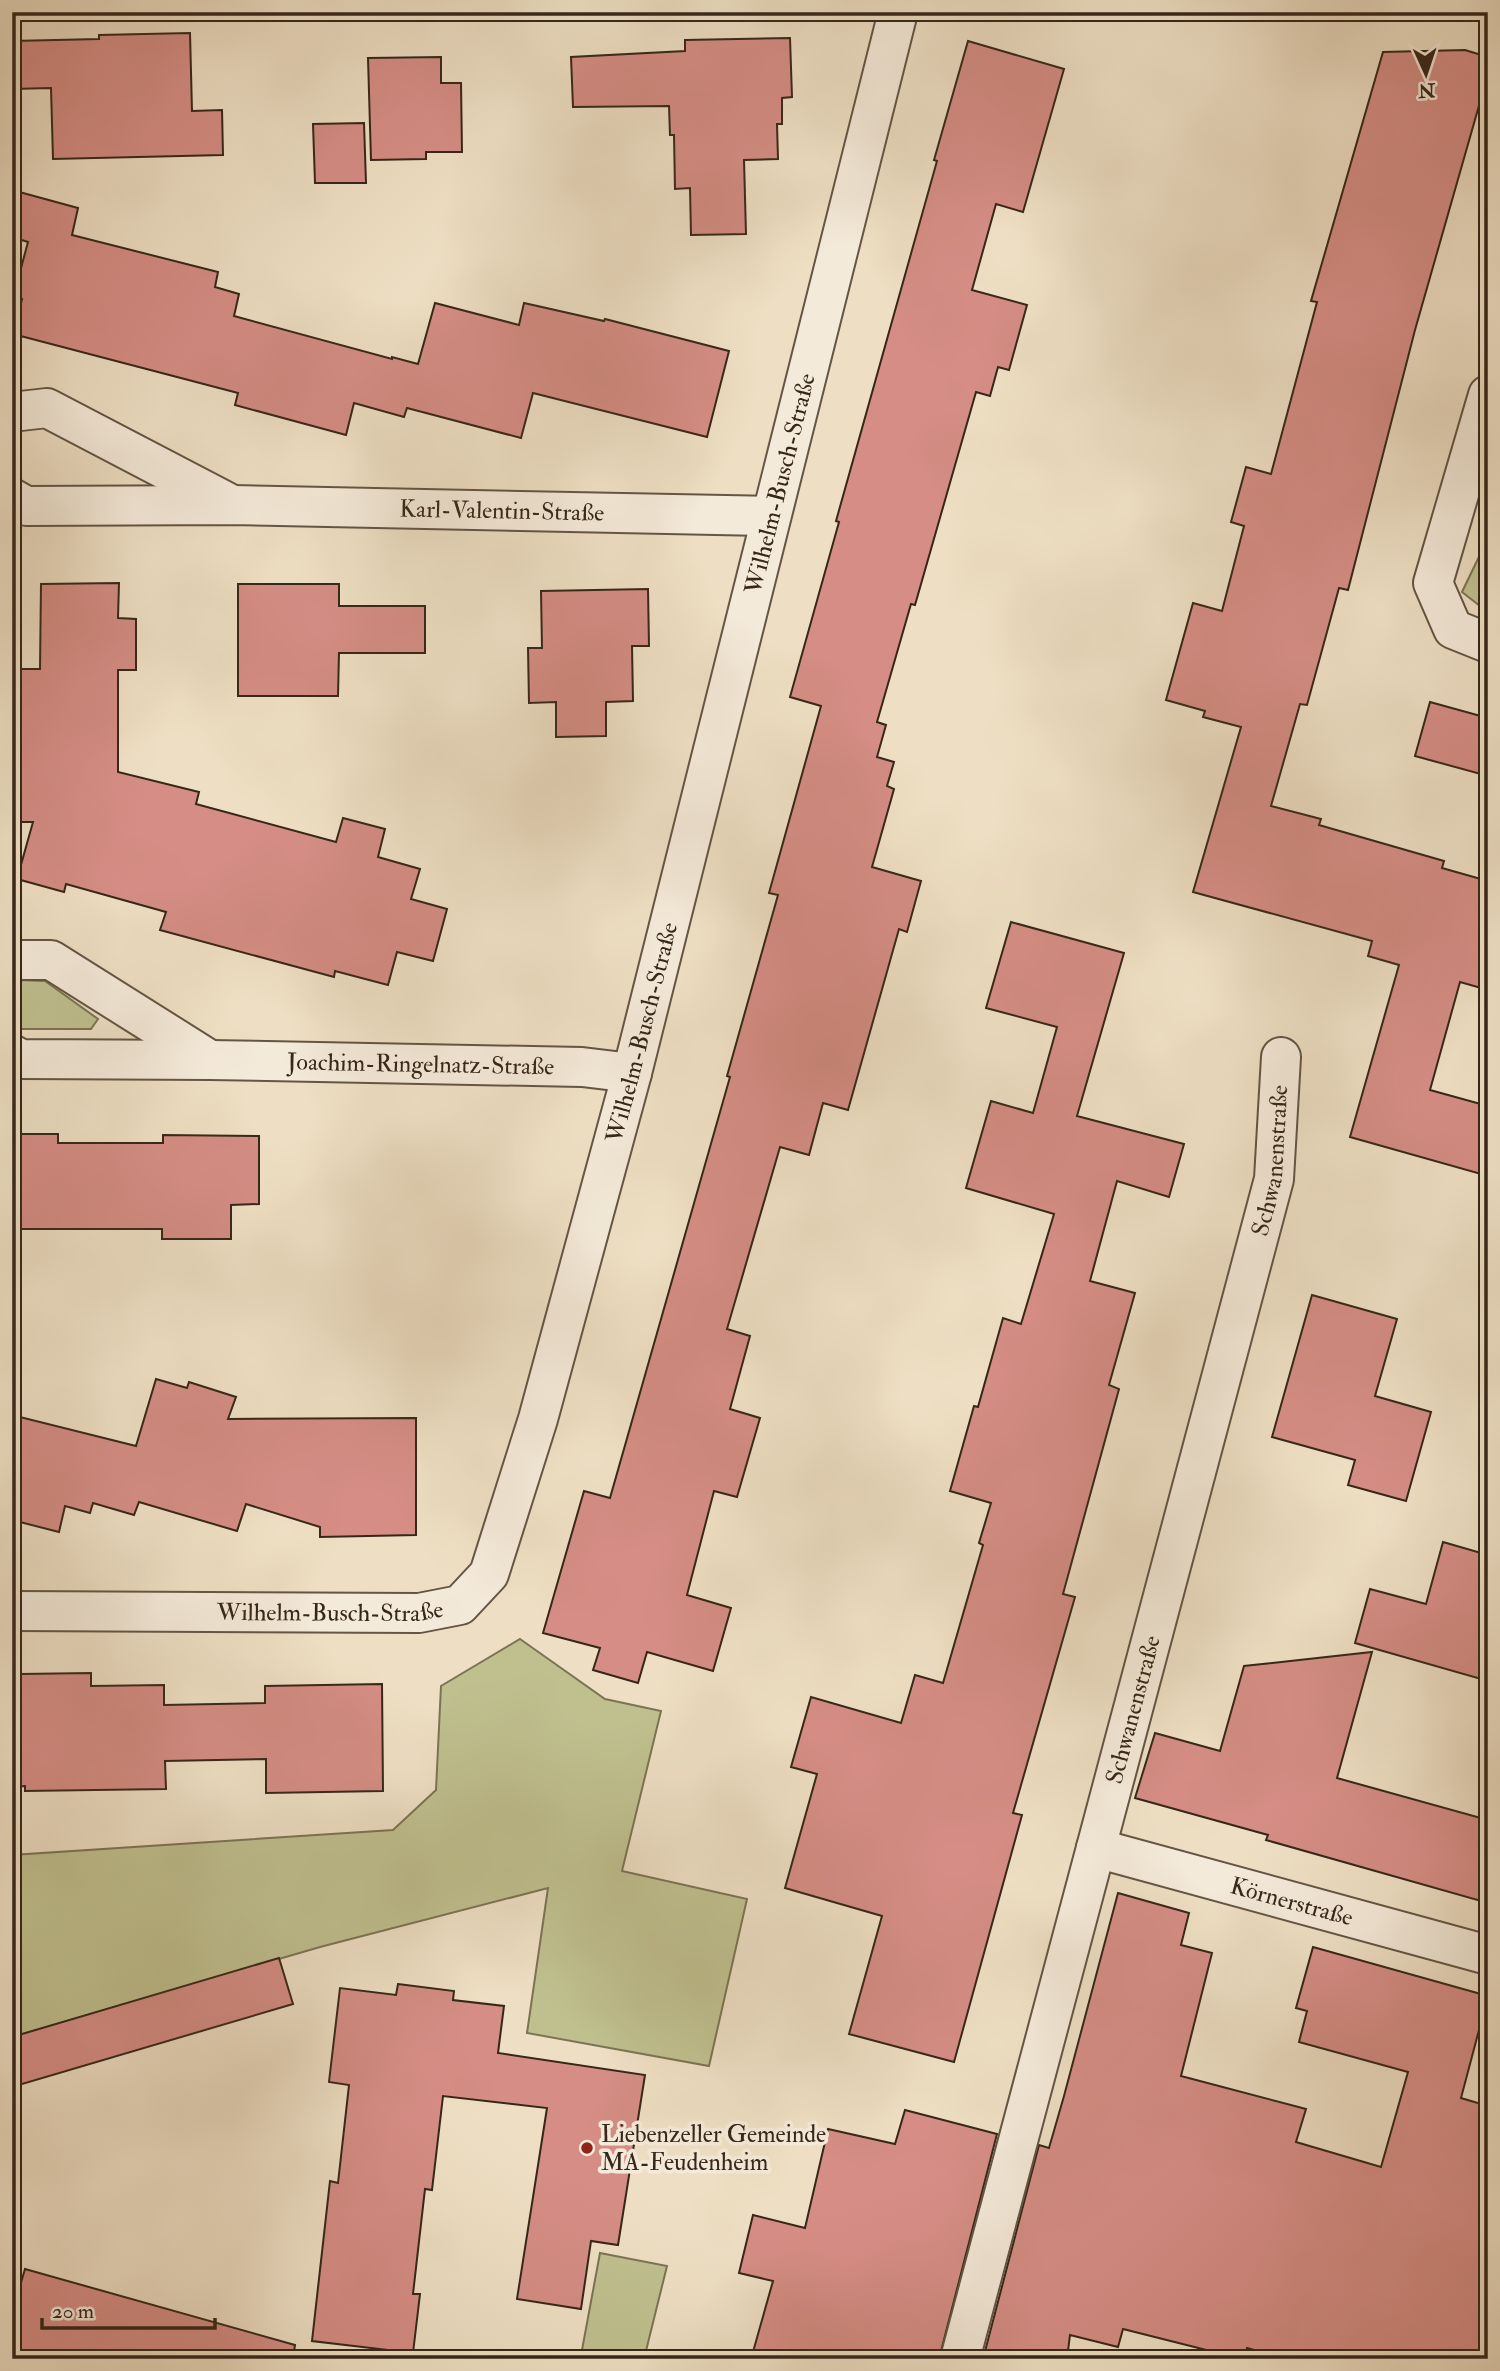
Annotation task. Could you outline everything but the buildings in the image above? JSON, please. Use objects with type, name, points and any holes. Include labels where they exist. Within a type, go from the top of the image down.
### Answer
[{"type":"street","name":"Wilhelm-Busch-Straße","points":[[12,1611],[419,1613],[460,1605],[489,1574],[538,1419],[632,1073],[898,12]]},
{"type":"street","points":[[1488,396],[1433,583],[1453,629],[1488,643]]},
{"type":"street","name":"Karl-Valentin-Straße","points":[[12,412],[47,408],[232,505]]},
{"type":"street","name":"Karl-Valentin-Straße","points":[[12,498],[26,506],[232,505],[770,516]]},
{"type":"street","points":[[12,960],[51,960],[210,1060]]},
{"type":"street","name":"Joachim-Ringelnatz-Straße","points":[[12,1054],[21,1059],[582,1068],[632,1073]]},
{"type":"street","name":"Schwanenstraße","points":[[961,2359],[1274,1179],[1281,1057]]},
{"type":"street","name":"Körnerstraße","points":[[1096,1848],[1488,1955]]},
{"type":"green space","points":[[1488,538],[1488,609],[1485,610],[1462,592]]},
{"type":"green space","points":[[18,980],[45,981],[98,1019],[91,1029],[17,1029],[12,1020],[12,987]]},
{"type":"green space","points":[[520,1639],[605,1699],[661,1711],[622,1871],[747,1899],[709,2066],[527,2033],[548,1888],[320,1947],[12,2037],[12,1855],[393,1830],[436,1790],[441,1686]]},
{"type":"green space","points":[[600,2253],[667,2266],[644,2359],[619,2359],[582,2350]]},
{"type":"place","name":"Liebenzeller Gemeinde MA-Feudenheim","points":[[587,2148]]}]
